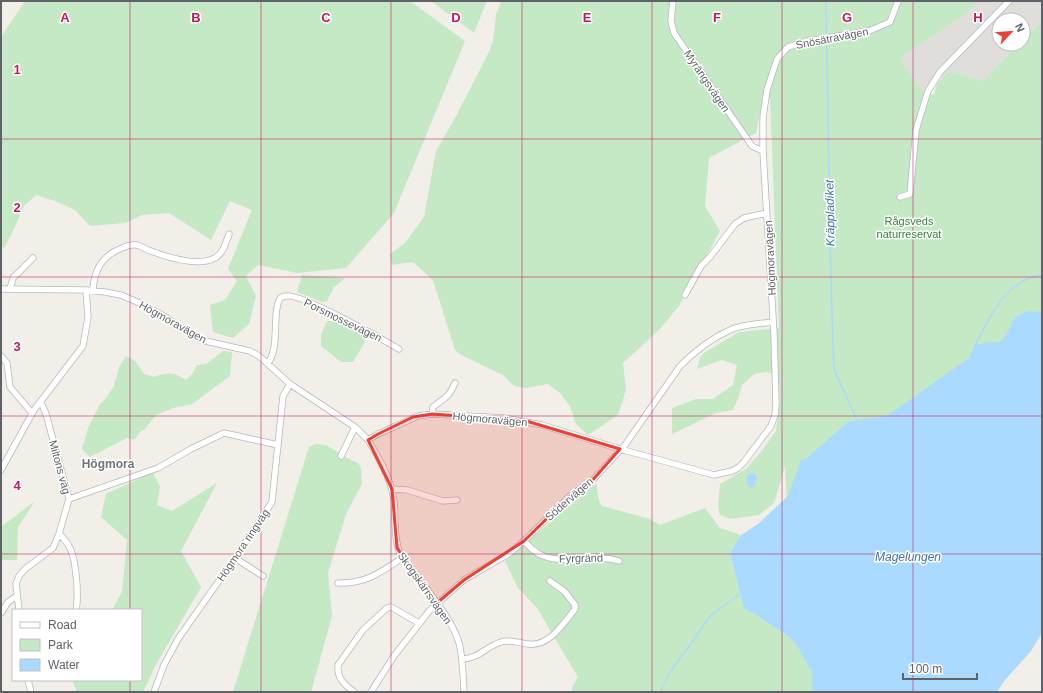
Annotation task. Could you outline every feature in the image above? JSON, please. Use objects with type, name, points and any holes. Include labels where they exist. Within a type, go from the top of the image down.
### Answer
[{"type":"street","name":"Myrängsvägen","points":[[673,1],[671,21],[674,33],[752,146],[763,151]]},
{"type":"street","name":"Snösätravägen","points":[[763,151],[763,117],[767,90],[777,59],[788,47],[808,41],[869,31],[890,22],[898,1]]},
{"type":"street","points":[[900,197],[910,194],[916,130],[928,91],[940,72],[1009,1]]},
{"type":"street","name":"Högmoravägen","points":[[1,289],[93,290],[122,295],[162,315],[201,340],[250,351],[268,363],[290,384],[355,427],[368,440],[413,418],[432,414],[504,418],[542,424],[620,449],[714,475],[738,468],[771,426],[775,415],[776,404],[773,322],[763,151]]},
{"type":"street","points":[[685,295],[701,266],[722,243],[735,224],[744,218],[767,213]]},
{"type":"street","points":[[93,290],[93,279],[97,269],[107,256],[127,246],[136,245],[171,258],[189,261],[209,261],[215,259],[222,251],[229,234]]},
{"type":"street","points":[[10,289],[13,278],[33,258]]},
{"type":"street","points":[[1,470],[32,413],[83,346],[88,317],[86,290]]},
{"type":"street","name":"Porsmossevägen","points":[[268,363],[271,360],[274,348],[278,301],[281,297],[287,295],[319,306],[375,334],[399,349]]},
{"type":"street","name":"Södervägen","points":[[371,692],[394,656],[419,623],[437,603],[464,580],[505,556],[524,541],[571,495],[590,483],[625,445],[680,366],[691,355],[730,330],[773,322]]},
{"type":"street","points":[[1,356],[7,363],[10,387],[32,413]]},
{"type":"street","points":[[432,414],[433,407],[446,398],[451,392],[455,383]]},
{"type":"street","name":"Högmora ringväg","points":[[154,692],[164,666],[178,639],[236,558],[272,502],[283,396],[290,384]]},
{"type":"street","name":"Miltons väg","points":[[19,609],[16,584],[19,576],[25,569],[53,548],[59,534],[69,499],[46,414],[41,402]]},
{"type":"street","points":[[341,456],[355,427]]},
{"type":"street","points":[[69,499],[158,468],[191,449],[224,433],[278,445]]},
{"type":"street","name":"Skogskärrsvägen","points":[[368,440],[392,489],[397,548],[402,558],[449,620],[456,633],[462,659],[464,692]]},
{"type":"street","points":[[392,489],[407,490],[443,501],[458,500]]},
{"type":"street","points":[[59,534],[64,537],[74,558],[78,594],[76,609]]},
{"type":"street","name":"Fyrgränd","points":[[524,541],[535,552],[560,560],[609,558],[619,561]]},
{"type":"street","points":[[236,558],[263,576]]},
{"type":"street","points":[[338,583],[355,583],[374,577],[402,558]]},
{"type":"street","points":[[462,659],[476,656],[501,642],[511,641],[536,644],[546,641],[551,637],[575,610],[575,605],[564,592],[550,581]]},
{"type":"street","points":[[1,613],[8,602],[17,596]]},
{"type":"street","points":[[354,692],[341,681],[338,672],[340,661],[362,630],[387,608],[391,607],[419,623]]},
{"type":"street","points":[[28,681],[31,692]]},
{"type":"highlighted area","points":[[432,414],[523,420],[620,449],[590,483],[571,495],[524,541],[464,580],[437,603],[397,548],[392,489],[368,440],[413,417]]},
{"type":"shaded area","points":[[979,1],[1042,1],[1042,21],[1031,32],[1031,12],[991,12],[991,52],[1011,52],[983,81],[949,71],[924,93],[900,58],[964,15]]},
{"type":"green space","points":[[25,1],[410,1],[465,41],[394,213],[346,268],[297,273],[258,265],[246,276],[256,296],[249,324],[233,338],[213,332],[210,305],[225,300],[237,281],[228,269],[252,210],[230,201],[211,240],[169,213],[142,215],[125,223],[90,226],[75,210],[55,201],[36,195],[24,206],[4,248],[1,245],[1,37]]},
{"type":"green space","points":[[431,1],[487,1],[474,33]]},
{"type":"green space","name":"Rågsveds naturreservat","points":[[501,1],[979,1],[964,15],[900,58],[924,93],[934,95],[937,83],[949,71],[983,81],[1011,52],[1031,52],[1031,32],[1042,21],[1042,399],[787,509],[785,466],[774,503],[759,515],[730,519],[720,515],[718,507],[720,484],[746,469],[776,431],[780,400],[779,376],[766,372],[754,374],[742,385],[733,410],[716,413],[672,434],[672,408],[696,399],[713,399],[733,385],[737,365],[722,360],[697,369],[700,358],[704,353],[739,332],[779,328],[770,97],[763,97],[756,133],[709,158],[705,206],[720,231],[679,306],[659,330],[623,363],[626,390],[618,415],[588,435],[576,424],[570,406],[560,393],[548,384],[527,388],[514,386],[503,375],[461,355],[455,350],[433,280],[413,262],[392,265],[390,254],[405,243],[424,217],[436,151],[454,120],[489,52],[493,40],[496,15]]},
{"type":"green space","points":[[302,275],[345,278],[334,287],[327,301],[322,302],[297,292]]},
{"type":"green space","points":[[327,321],[338,321],[361,328],[365,342],[353,362],[341,362],[321,346],[321,335]]},
{"type":"green space","points":[[223,351],[232,352],[230,376],[192,404],[173,408],[156,415],[134,440],[127,438],[90,457],[82,449],[88,428],[100,404],[114,386],[119,367],[126,356],[135,361],[144,374],[154,377],[163,374],[174,374],[186,380],[192,374],[197,365],[206,364]]},
{"type":"green space","points":[[316,444],[326,445],[358,463],[361,468],[362,484],[346,514],[328,573],[332,616],[311,692],[233,692],[309,447]]},
{"type":"green space","points":[[153,472],[160,487],[157,505],[172,511],[217,483],[181,551],[201,587],[158,661],[143,692],[77,692],[72,681],[142,681],[142,609],[113,609],[122,592],[127,540],[101,517],[106,494]]},
{"type":"green space","points":[[596,483],[599,501],[602,506],[650,519],[660,525],[705,508],[720,528],[741,535],[730,553],[744,609],[755,614],[789,637],[797,646],[812,673],[812,692],[572,692],[572,687],[578,677],[537,608],[518,588],[505,561]]},
{"type":"green space","points":[[35,501],[18,527],[17,560],[1,560],[1,527]]},
{"type":"water","name":"Magelungen","points":[[1028,311],[1042,312],[1042,633],[1031,651],[1005,680],[997,692],[812,692],[812,673],[797,646],[789,637],[755,614],[744,609],[730,553],[741,535],[758,524],[788,496],[801,460],[807,458],[848,422],[887,416],[969,358],[975,345],[989,342],[1000,343],[1015,317]]},
{"type":"water","points":[[750,473],[754,473],[757,477],[754,486],[750,488],[747,484],[747,480]]},
{"type":"waterway","name":"Kräppladiket","points":[[826,1],[834,369],[857,420]]},
{"type":"waterway","points":[[975,345],[993,311],[1009,292],[1018,284],[1029,278],[1042,275]]},
{"type":"waterway","points":[[660,692],[671,670],[710,616],[740,594]]},
{"type":"district","name":"Högmora","points":[[108,464]]}]
